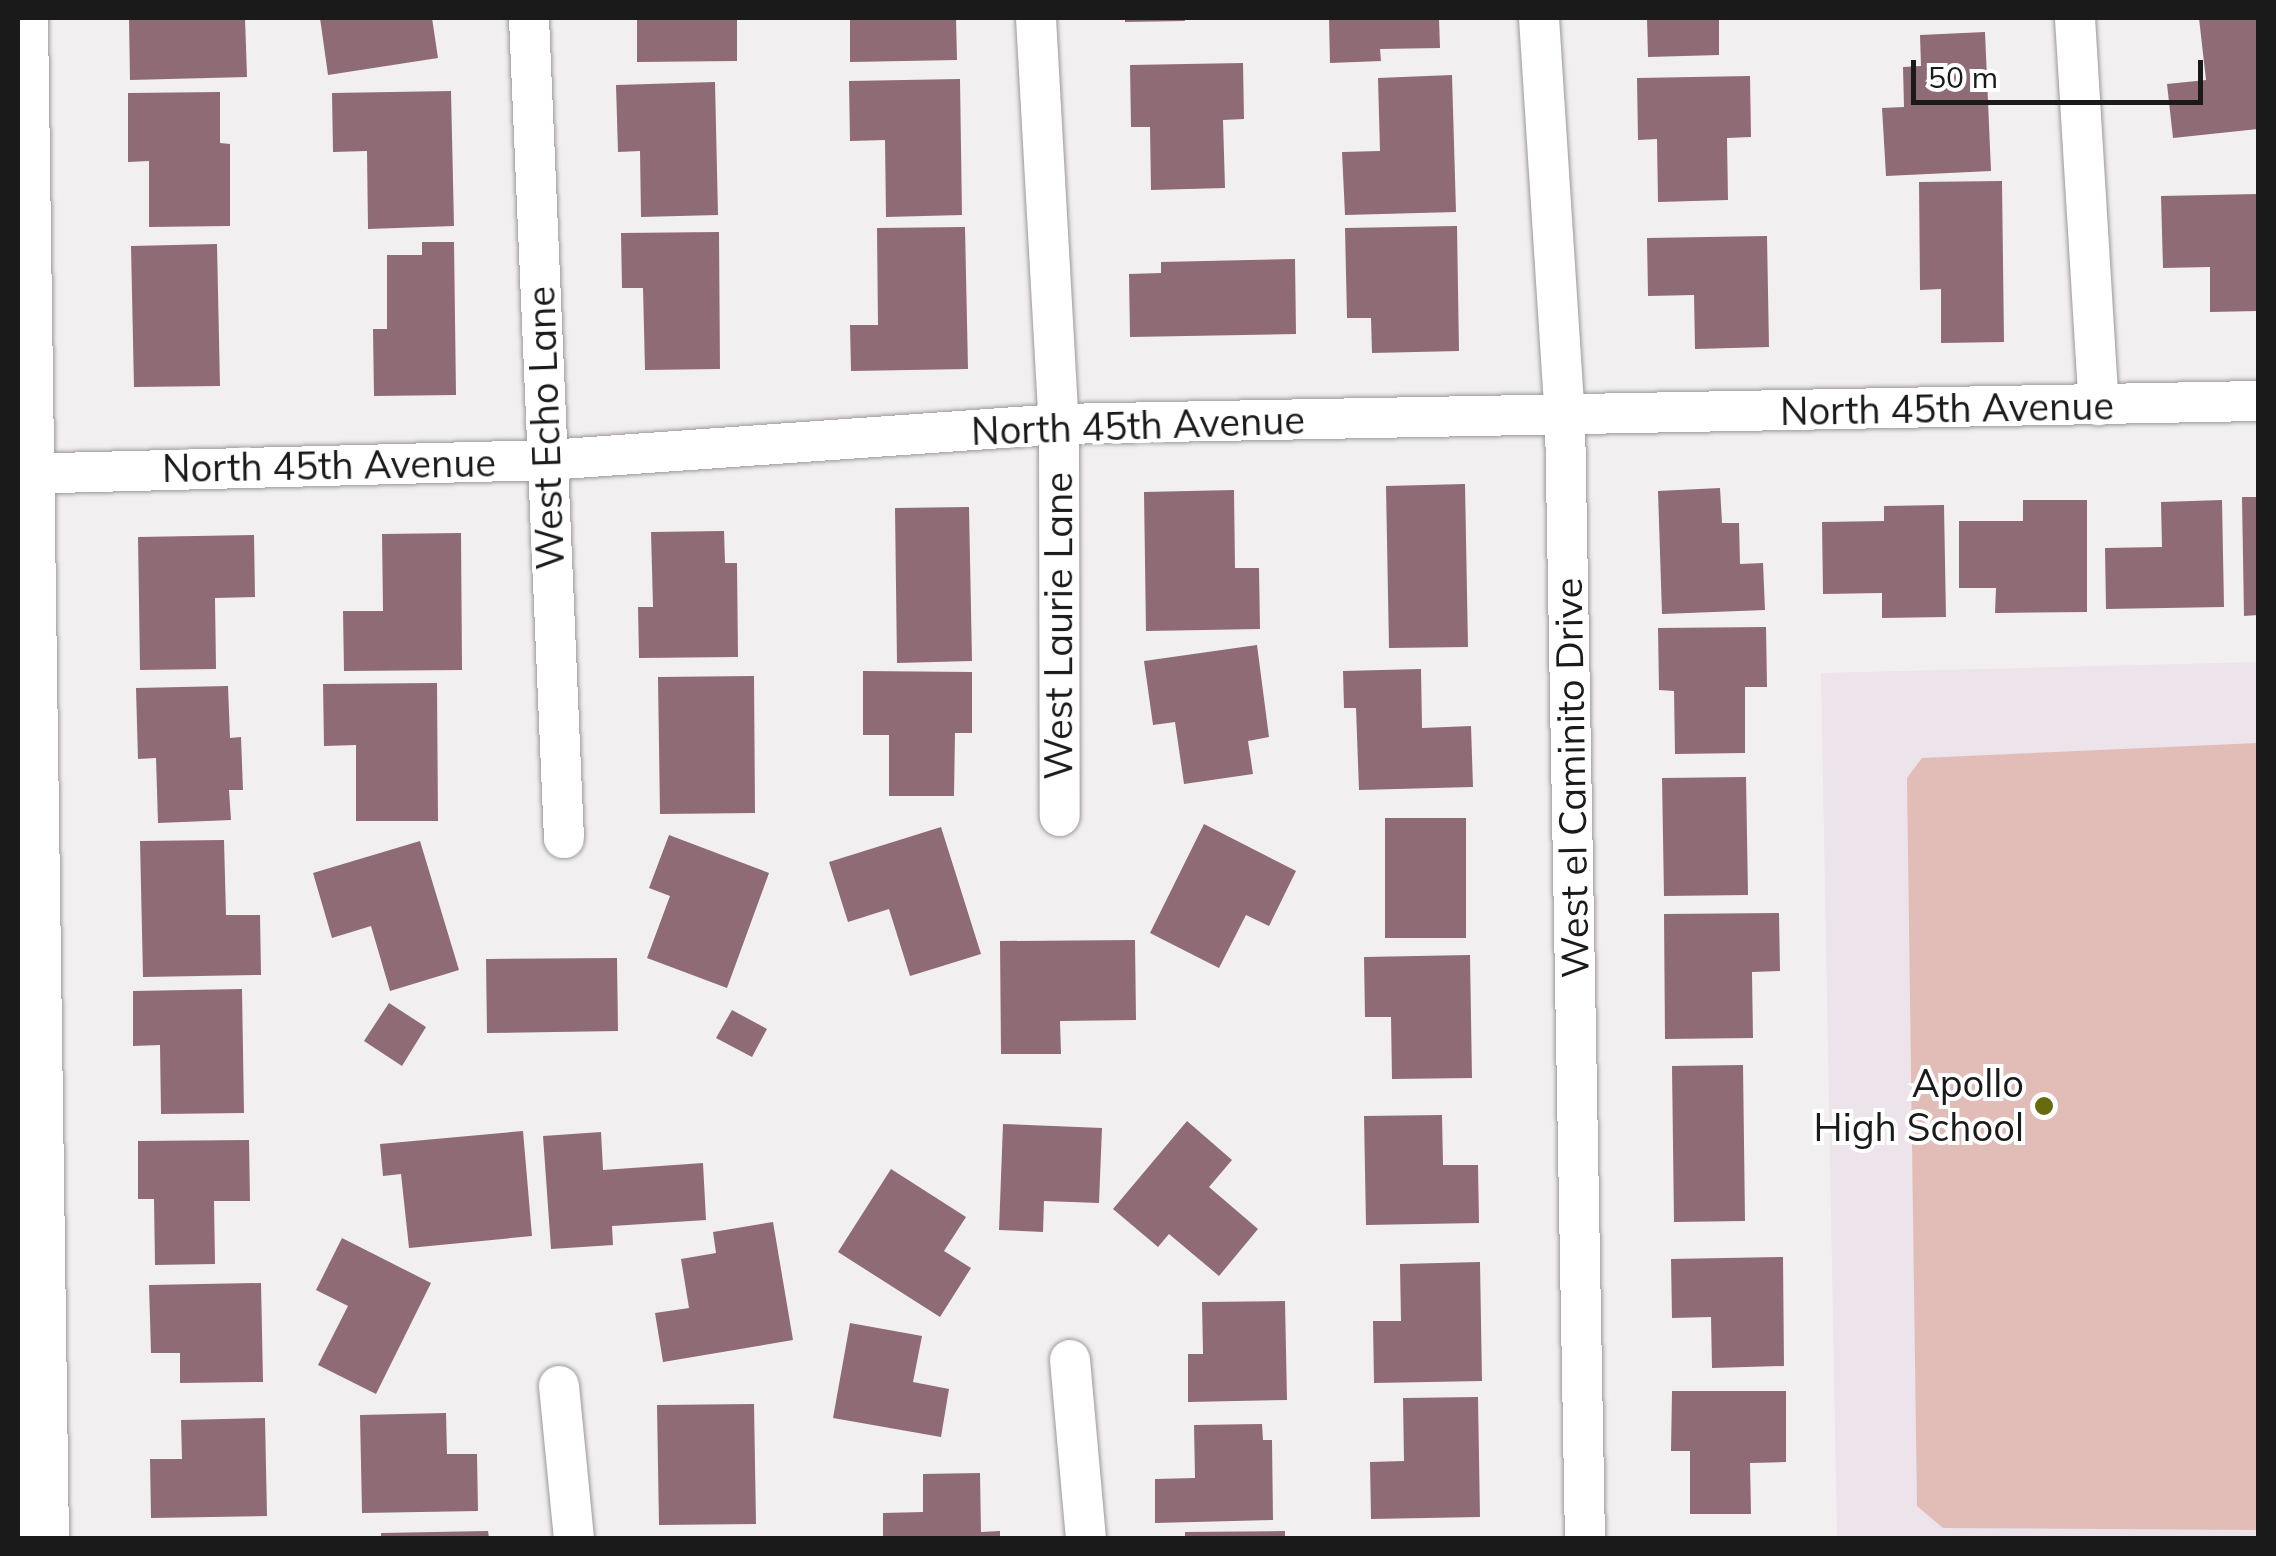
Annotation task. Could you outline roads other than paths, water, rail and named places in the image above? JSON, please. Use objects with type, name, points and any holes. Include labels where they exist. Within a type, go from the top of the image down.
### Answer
[{"type":"street","points":[[23,18],[35,1518]]},
{"type":"street","name":"West Echo Lane","points":[[528,18],[564,838]]},
{"type":"street","name":"West Laurie Lane","points":[[1036,18],[1059,424],[1060,816]]},
{"type":"street","name":"West el Caminito Drive","points":[[1538,18],[1565,418],[1585,1538]]},
{"type":"street","points":[[2075,18],[2098,405]]},
{"type":"street","name":"North 45th Avenue","points":[[24,473],[548,460],[1059,424],[1565,418],[2258,401]]},
{"type":"street","points":[[1070,1360],[1086,1538]]},
{"type":"street","points":[[559,1386],[574,1538]]},
{"type":"place","name":"Apollo High School","points":[[2044,1106]]}]
